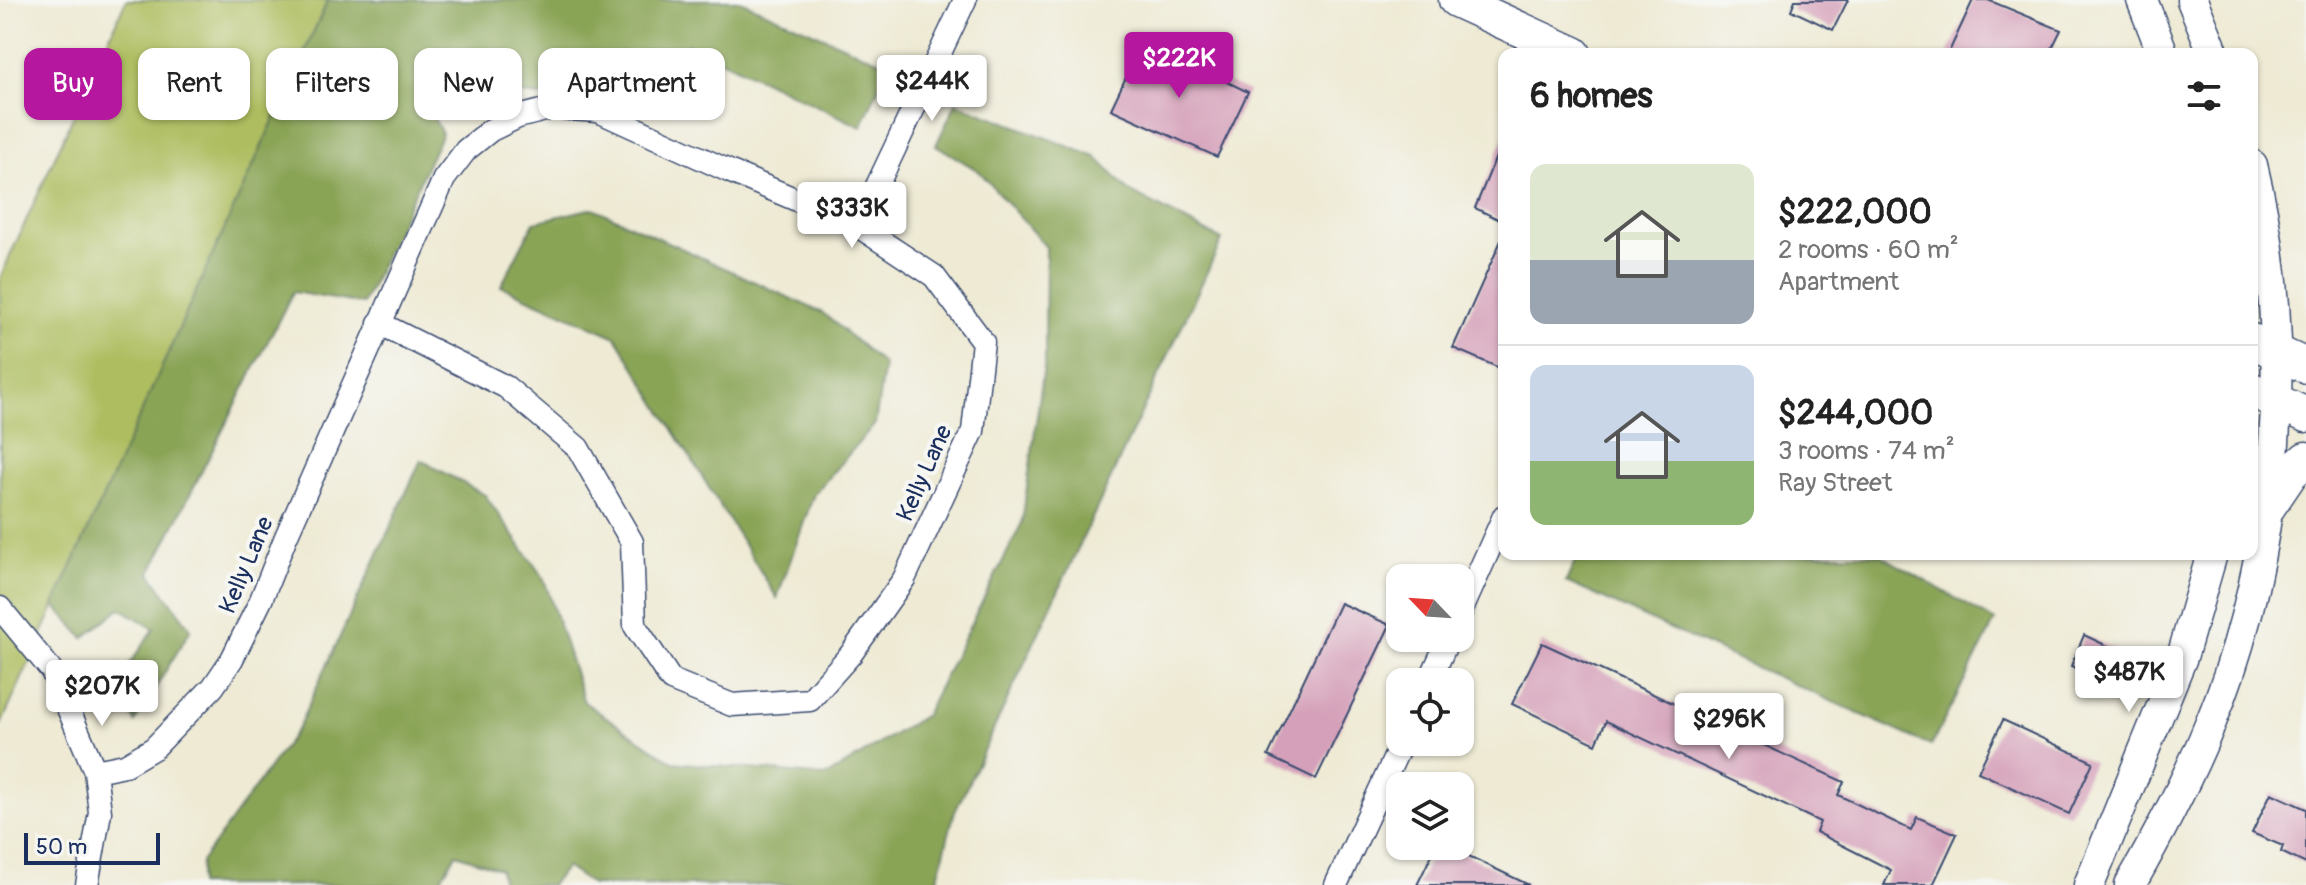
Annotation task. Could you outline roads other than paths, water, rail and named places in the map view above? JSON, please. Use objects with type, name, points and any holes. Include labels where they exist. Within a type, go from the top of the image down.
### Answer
[{"type":"main road","points":[[1456,0],[1561,48]]},
{"type":"main road","points":[[2142,0],[2161,48]]},
{"type":"main road","points":[[2192,0],[2212,48]]},
{"type":"main road","points":[[2130,885],[2156,839],[2210,727],[2244,622],[2258,564],[2273,455],[2263,396],[2278,353],[2271,269],[2258,198]]},
{"type":"main road","points":[[2263,396],[2306,415]]},
{"type":"main road","points":[[2268,507],[2291,473],[2306,459]]},
{"type":"main road","points":[[2089,885],[2182,657],[2210,560]]},
{"type":"street","points":[[858,226],[965,0]]},
{"type":"street","name":"Kelly Lane","points":[[95,771],[125,765],[154,748],[213,687],[232,659],[261,600],[379,323],[444,179],[466,150],[491,130],[518,117],[553,108],[598,111],[858,226],[934,276],[983,342],[973,431],[904,579],[851,654],[810,700],[732,705],[671,680],[635,626],[632,542],[578,448],[506,387],[379,323]]},
{"type":"street","points":[[1474,583],[1498,529]]},
{"type":"street","points":[[0,608],[52,671],[95,771],[100,812],[87,885]]},
{"type":"street","points":[[1336,885],[1396,756]]}]
